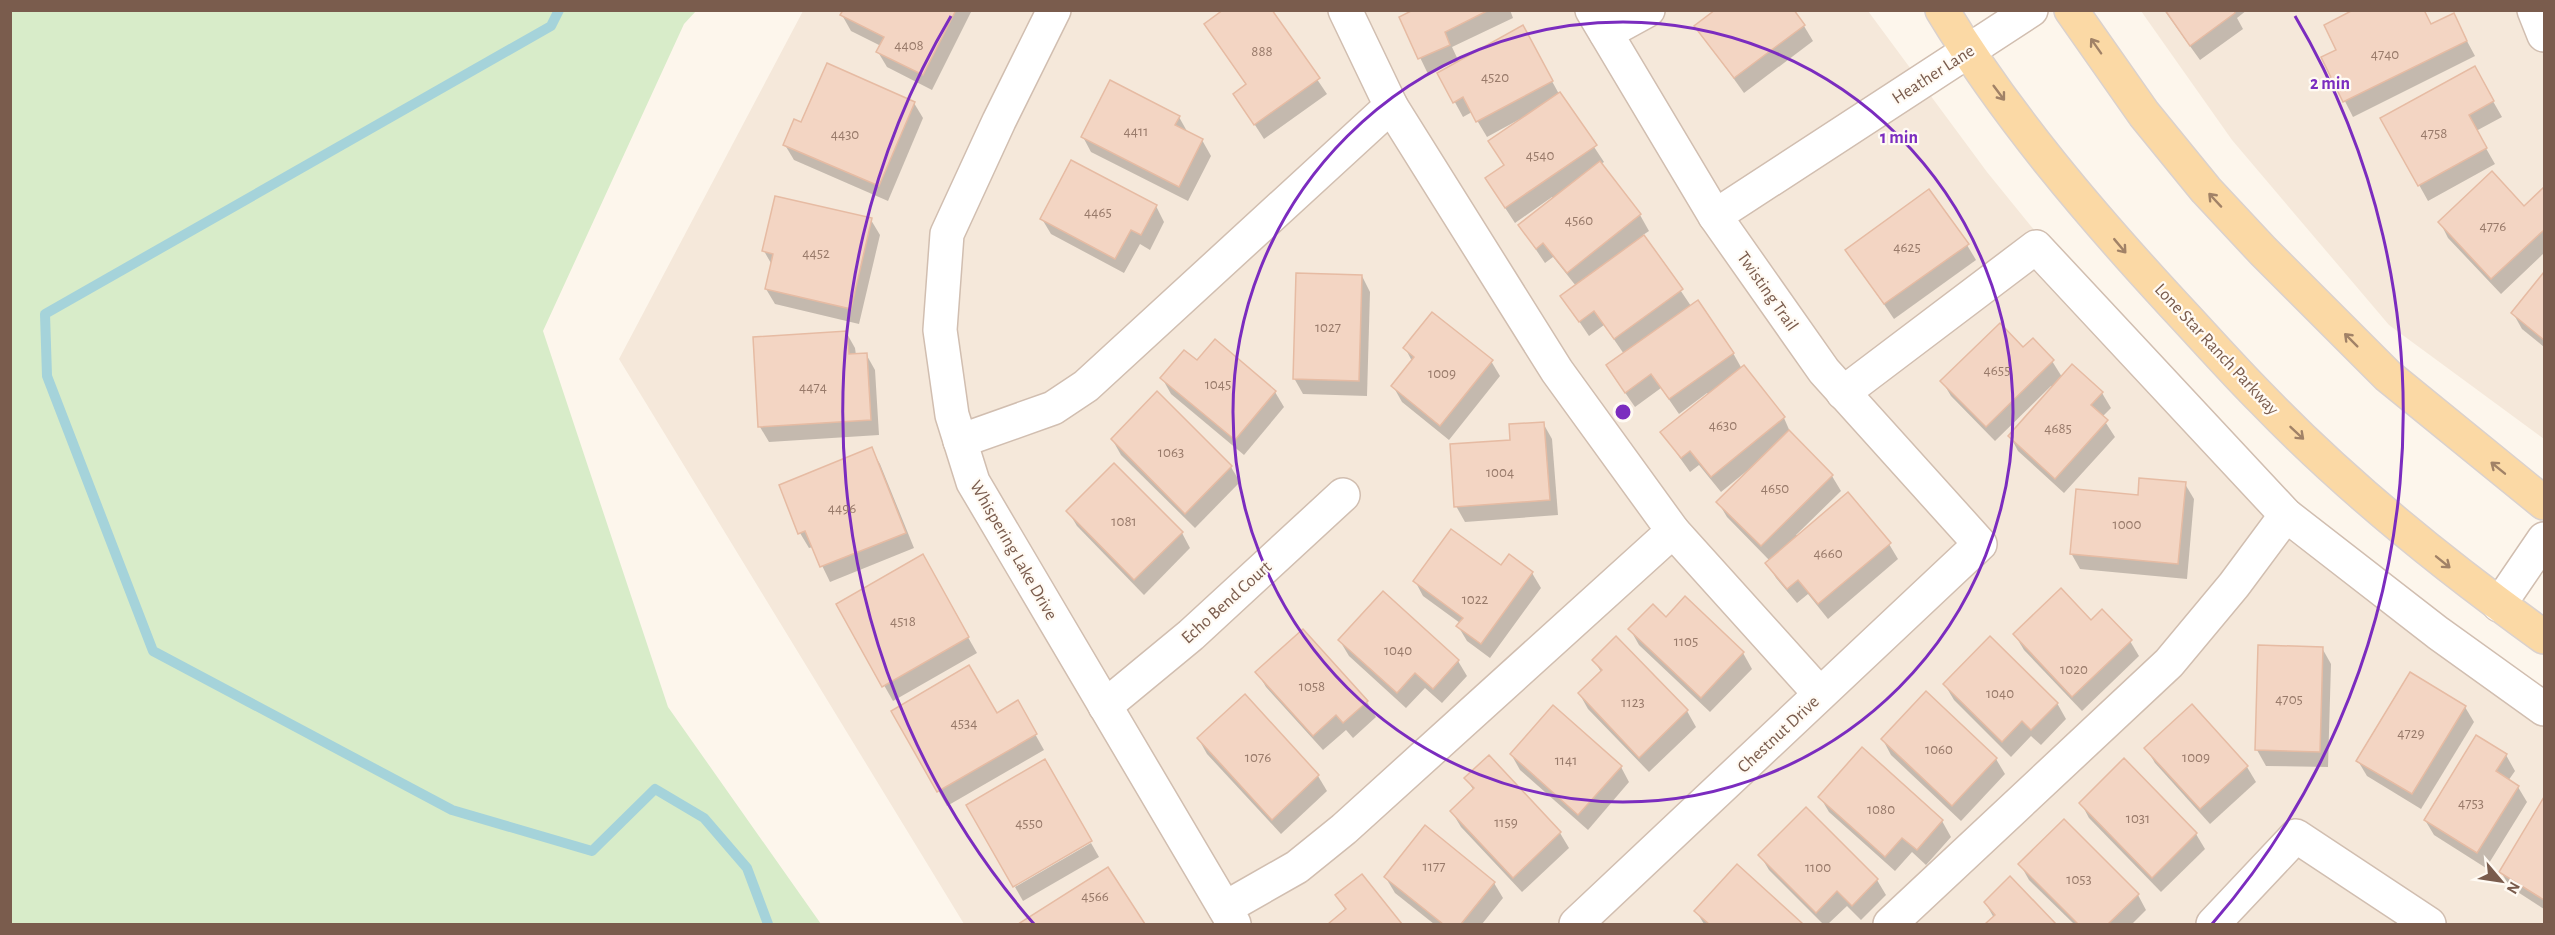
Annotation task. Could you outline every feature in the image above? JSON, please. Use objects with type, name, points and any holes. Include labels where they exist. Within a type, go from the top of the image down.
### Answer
[{"type":"main road","name":"Lone Star Ranch Parkway","points":[[1942,10],[1967,52],[2049,160],[2125,252],[2264,402],[2406,532],[2544,637]]},
{"type":"main road","points":[[2072,10],[2144,114],[2206,190],[2263,251],[2388,376],[2544,504]]},
{"type":"street","name":"Whispering Lake Drive","points":[[1054,10],[947,234],[940,330],[952,415],[973,482],[1230,916]]},
{"type":"street","points":[[1345,10],[1391,106],[1557,371],[1673,531],[1820,694]]},
{"type":"street","points":[[1599,22],[1648,10]]},
{"type":"street","name":"Heather Lane","points":[[1715,216],[2031,10]]},
{"type":"street","points":[[2534,10],[2544,35]]},
{"type":"street","name":"Twisting Trail","points":[[1599,22],[1715,216],[1824,371],[1980,544]]},
{"type":"street","points":[[960,441],[1053,408],[1086,386],[1391,106]]},
{"type":"street","points":[[1843,393],[2036,248],[2286,514],[2438,633],[2544,709]]},
{"type":"street","name":"Echo Bend Court","points":[[1105,706],[1191,635],[1343,495]]},
{"type":"street","points":[[1890,924],[2169,663],[2234,585],[2286,514]]},
{"type":"street","points":[[1230,916],[1344,829],[1673,531]]},
{"type":"street","points":[[2499,605],[2544,539]]},
{"type":"street","name":"Chestnut Drive","points":[[1576,924],[1980,544]]},
{"type":"street","points":[[2213,924],[2296,836],[2429,924]]},
{"type":"shaded area","points":[[803,11],[1868,11],[1987,172],[2030,225],[2212,427],[2371,571],[2544,701],[2544,924],[964,924],[619,359]]},
{"type":"shaded area","points":[[2141,11],[2544,11],[2544,439],[2389,325],[2232,140]]},
{"type":"green space","points":[[10,11],[696,11],[684,24],[543,331],[668,707],[821,924],[11,924]]},
{"type":"building","points":[[843,10],[956,10],[923,75],[876,52],[884,37],[840,15]]},
{"type":"building","points":[[1223,10],[1272,10],[1320,78],[1254,125],[1233,94],[1246,84],[1204,24]]},
{"type":"building","points":[[1413,10],[1489,10],[1445,32],[1450,45],[1418,59],[1399,17]]},
{"type":"building","points":[[1715,10],[1794,10],[1805,25],[1734,78],[1694,26]]},
{"type":"building","points":[[2165,10],[2234,10],[2235,13],[2190,46]]},
{"type":"building","points":[[2353,10],[2424,10],[2431,24],[2454,13],[2467,41],[2343,102],[2321,57],[2336,50],[2324,25]]},
{"type":"building","points":[[1523,25],[1553,81],[1476,122],[1463,97],[1453,103],[1437,73]]},
{"type":"building","points":[[827,63],[915,102],[879,186],[783,145],[794,119],[801,122]]},
{"type":"building","points":[[2475,66],[2494,101],[2469,115],[2487,148],[2418,186],[2380,118]]},
{"type":"building","points":[[1110,80],[1180,116],[1175,125],[1203,139],[1179,187],[1081,137]]},
{"type":"building","points":[[1560,92],[1597,145],[1505,208],[1485,178],[1504,165],[1488,141]]},
{"type":"building","points":[[1071,160],[1157,205],[1141,235],[1131,230],[1115,259],[1040,219]]},
{"type":"building","points":[[1600,161],[1641,214],[1567,273],[1543,243],[1536,249],[1518,225]]},
{"type":"building","points":[[2492,171],[2524,206],[2544,187],[2544,230],[2491,279],[2438,222]]},
{"type":"building","points":[[1929,189],[1969,244],[1884,304],[1845,250]]},
{"type":"building","points":[[775,196],[872,218],[851,309],[765,289],[773,254],[762,251]]},
{"type":"building","points":[[1644,235],[1683,289],[1614,339],[1594,311],[1579,322],[1560,296]]},
{"type":"building","points":[[2544,272],[2544,340],[2511,313]]},
{"type":"building","points":[[1296,273],[1362,275],[1359,381],[1293,379]]},
{"type":"building","points":[[1698,300],[1734,353],[1669,399],[1651,374],[1625,393],[1606,365]]},
{"type":"building","points":[[1432,312],[1493,360],[1440,426],[1391,386],[1414,357],[1403,348]]},
{"type":"building","points":[[2000,323],[2023,347],[2033,338],[2054,360],[1986,427],[1940,381]]},
{"type":"building","points":[[847,331],[849,354],[867,353],[871,420],[758,427],[753,337]]},
{"type":"building","points":[[1215,339],[1276,391],[1235,440],[1160,378],[1184,350],[1197,360]]},
{"type":"building","points":[[2072,364],[2103,392],[2091,405],[2108,420],[2055,479],[2008,436]]},
{"type":"building","points":[[1744,365],[1785,417],[1711,477],[1690,451],[1681,458],[1660,432]]},
{"type":"building","points":[[1157,391],[1232,466],[1185,514],[1111,439]]},
{"type":"building","points":[[1544,422],[1550,500],[1454,507],[1450,444],[1510,440],[1509,424]]},
{"type":"building","points":[[1789,430],[1833,475],[1761,546],[1716,502]]},
{"type":"building","points":[[872,447],[906,533],[820,567],[805,531],[798,534],[779,485]]},
{"type":"building","points":[[1114,463],[1183,532],[1134,580],[1066,511]]},
{"type":"building","points":[[2139,478],[2186,482],[2178,564],[2070,554],[2076,489],[2138,495]]},
{"type":"building","points":[[1848,492],[1891,543],[1818,604],[1798,580],[1787,589],[1765,563]]},
{"type":"building","points":[[1451,529],[1501,565],[1509,554],[1533,572],[1481,644],[1456,626],[1463,618],[1413,581]]},
{"type":"building","points":[[923,554],[969,637],[882,687],[836,604]]},
{"type":"building","points":[[2061,588],[2091,620],[2102,609],[2132,640],[2072,697],[2013,634]]},
{"type":"building","points":[[1383,591],[1459,660],[1433,689],[1415,673],[1397,693],[1338,640]]},
{"type":"building","points":[[1685,596],[1744,652],[1701,698],[1628,629],[1653,604],[1666,617]]},
{"type":"building","points":[[1303,629],[1368,701],[1343,723],[1336,715],[1313,736],[1255,672]]},
{"type":"building","points":[[1616,636],[1688,710],[1639,758],[1578,693],[1602,670],[1592,660]]},
{"type":"building","points":[[1990,636],[2058,703],[2031,730],[2022,721],[2002,742],[1943,684]]},
{"type":"building","points":[[2258,645],[2323,647],[2320,752],[2255,750]]},
{"type":"building","points":[[969,665],[997,713],[1018,700],[1037,734],[937,792],[891,711]]},
{"type":"building","points":[[2410,672],[2466,706],[2412,794],[2356,761]]},
{"type":"building","points":[[1926,691],[1997,758],[1952,806],[1881,739]]},
{"type":"building","points":[[1245,694],[1319,775],[1272,820],[1197,738]]},
{"type":"building","points":[[2192,704],[2248,766],[2200,809],[2144,748]]},
{"type":"building","points":[[1553,705],[1622,766],[1578,815],[1510,754]]},
{"type":"building","points":[[2476,735],[2507,754],[2496,771],[2519,786],[2477,853],[2424,820]]},
{"type":"building","points":[[1862,747],[1943,820],[1917,850],[1902,838],[1885,857],[1818,797]]},
{"type":"building","points":[[1489,755],[1561,832],[1513,878],[1450,811],[1474,788],[1464,778]]},
{"type":"building","points":[[2124,758],[2197,833],[2152,878],[2079,803]]},
{"type":"building","points":[[1045,759],[1092,841],[1013,887],[966,805]]},
{"type":"building","points":[[2544,797],[2544,900],[2499,872]]},
{"type":"building","points":[[1806,807],[1878,879],[1852,906],[1837,891],[1816,913],[1758,855]]},
{"type":"building","points":[[2064,819],[2139,894],[2108,924],[2078,924],[2018,864]]},
{"type":"building","points":[[1425,825],[1495,882],[1461,924],[1443,924],[1384,877]]},
{"type":"building","points":[[1737,864],[1803,924],[1709,924],[1694,911]]},
{"type":"building","points":[[1108,867],[1145,924],[1018,924]]},
{"type":"building","points":[[1362,874],[1402,924],[1328,924],[1346,909],[1335,895]]},
{"type":"building","points":[[2010,876],[2056,924],[1985,924],[1995,915],[1984,902]]},
{"type":"waterway","points":[[559,10],[551,26],[45,314],[47,376],[153,651],[452,810],[592,851],[655,789],[704,818],[747,868],[768,924]]}]
